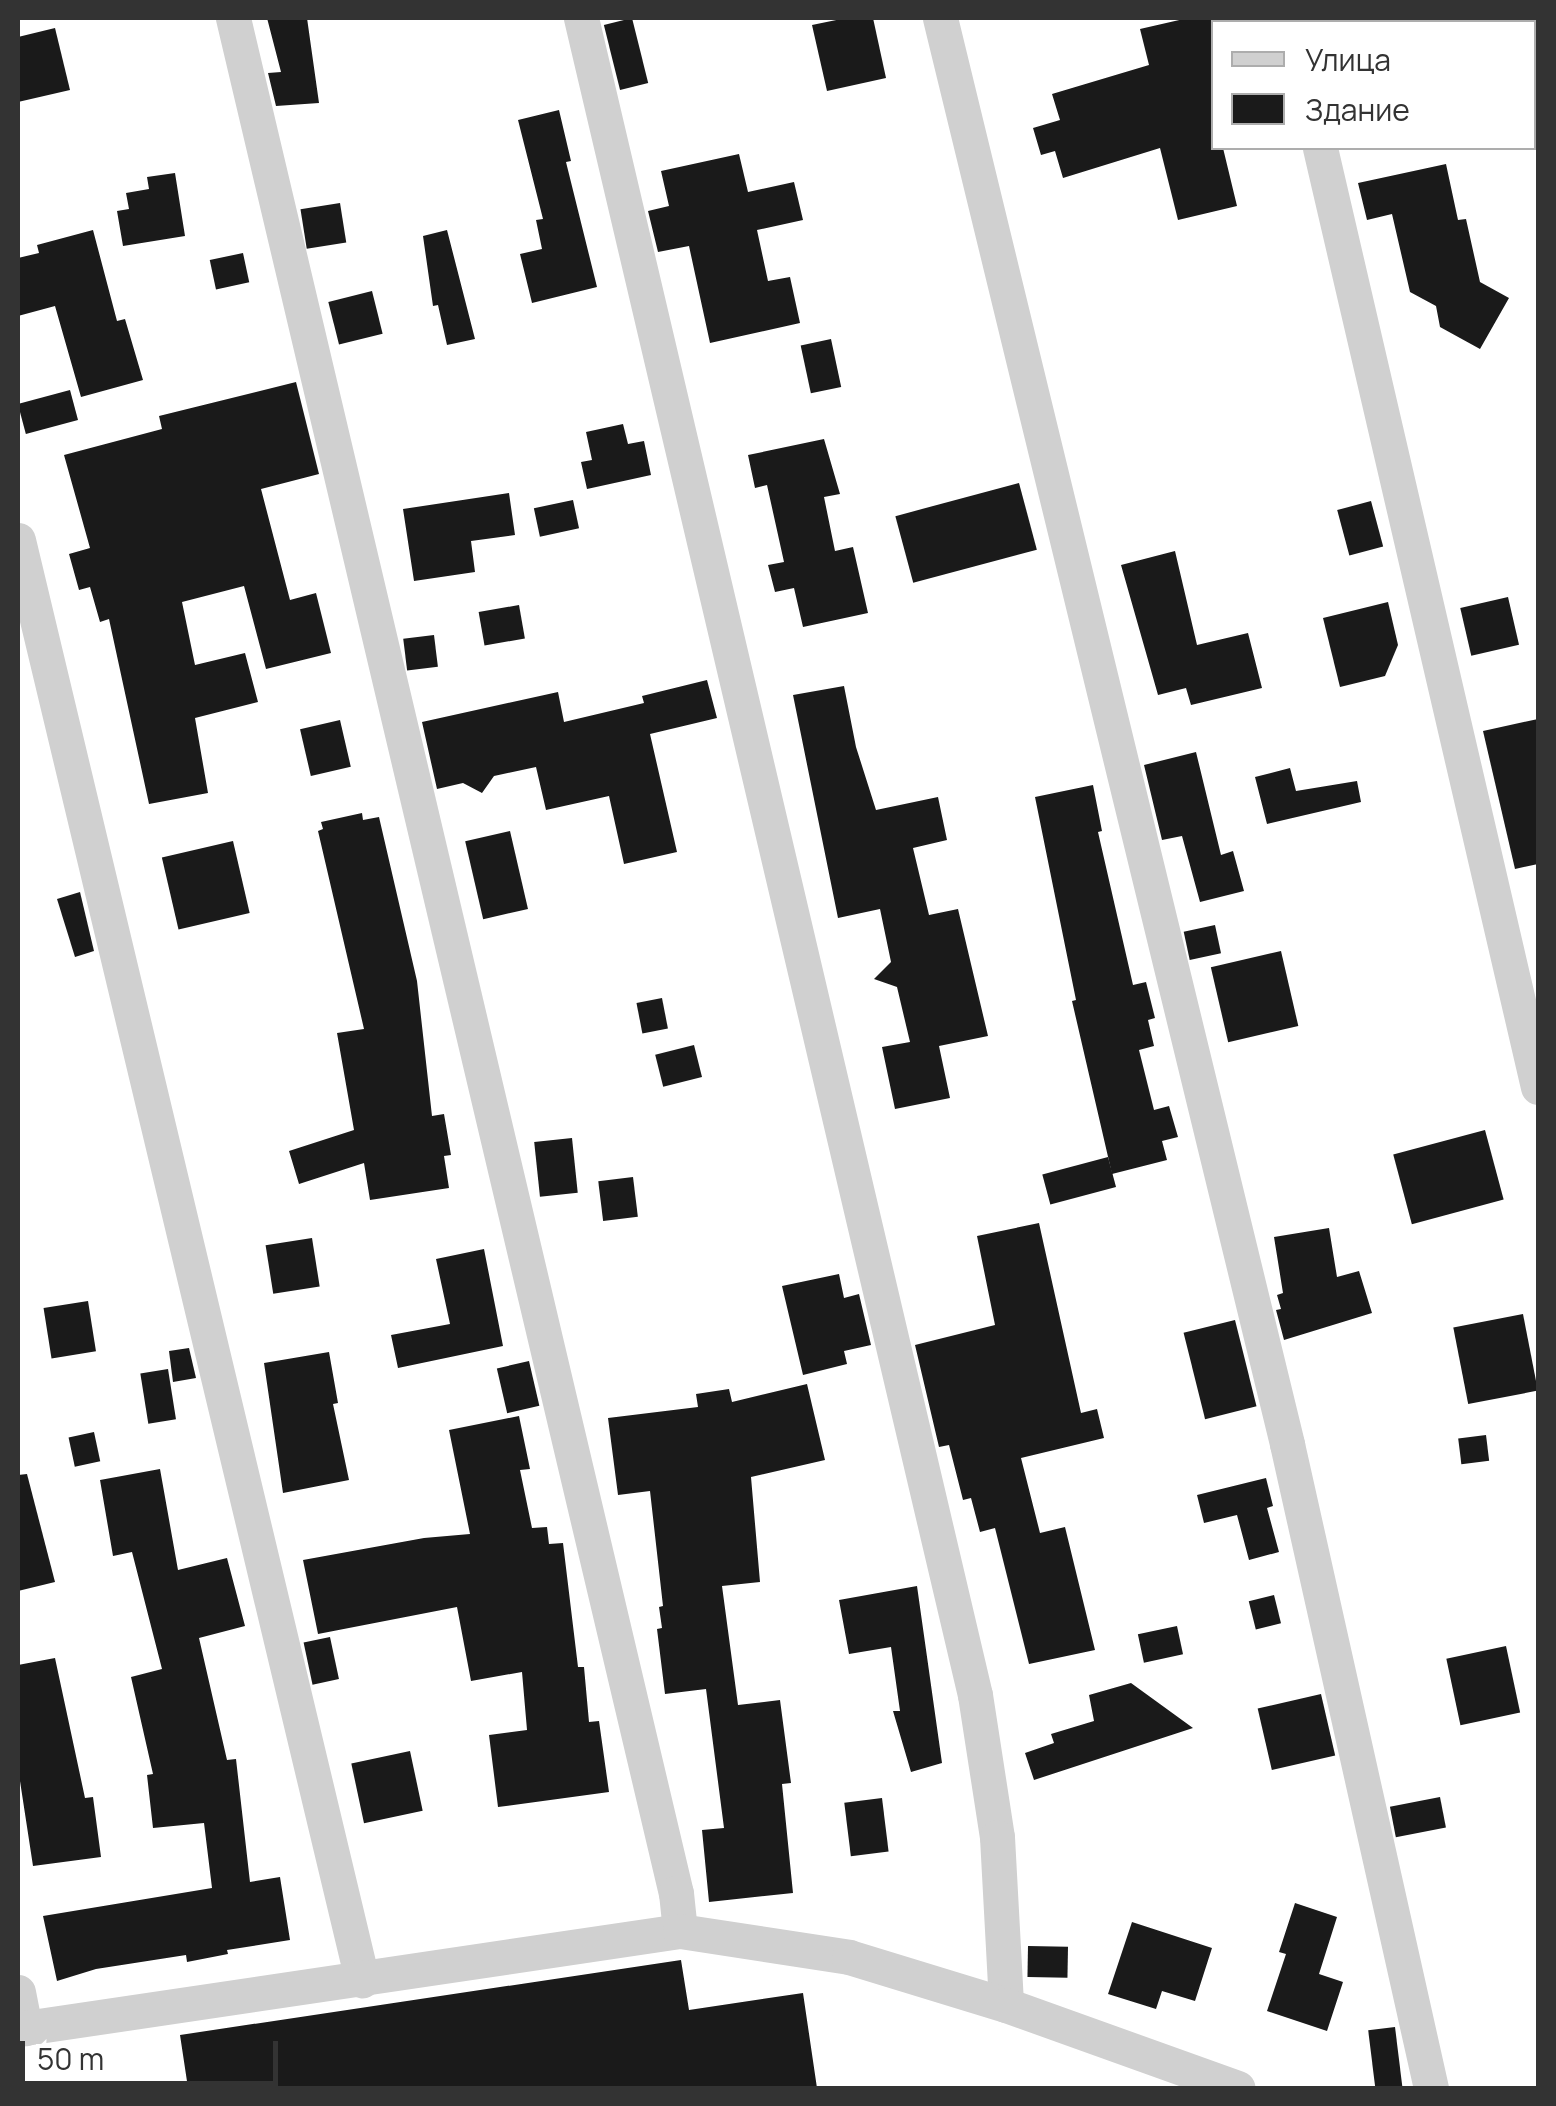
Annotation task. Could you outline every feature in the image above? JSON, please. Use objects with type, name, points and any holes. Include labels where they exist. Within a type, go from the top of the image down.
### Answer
[{"type":"lane","points":[[233,18],[676,1893],[680,1930]]},
{"type":"lane","points":[[581,18],[975,1695],[997,1837],[1006,2005]]},
{"type":"lane","points":[[940,18],[1287,1444],[1431,2088]]},
{"type":"lane","points":[[1320,150],[1538,1087]]},
{"type":"lane","points":[[18,540],[362,1980]]},
{"type":"lane","points":[[18,1992],[21,2029],[680,1930],[848,1957],[1006,2005],[1238,2088]]},
{"type":"building","points":[[267,18],[307,18],[319,103],[276,106],[268,73],[281,72]]},
{"type":"building","points":[[632,18],[648,83],[620,90],[604,25]]},
{"type":"building","points":[[846,18],[873,18],[886,78],[827,91],[812,25]]},
{"type":"building","points":[[1188,18],[1214,18],[1211,150],[1223,150],[1237,206],[1178,220],[1160,148],[1063,178],[1055,151],[1041,155],[1033,128],[1060,120],[1052,94],[1149,65],[1140,29]]},
{"type":"building","points":[[55,28],[70,90],[18,102],[18,37]]},
{"type":"building","points":[[559,110],[571,161],[566,162],[597,287],[532,303],[520,254],[542,249],[536,220],[543,219],[518,120]]},
{"type":"building","points":[[739,154],[748,192],[794,182],[803,220],[757,230],[768,281],[790,277],[800,323],[710,343],[689,246],[658,252],[648,211],[669,206],[661,171]]},
{"type":"building","points":[[1446,164],[1458,220],[1466,219],[1480,282],[1509,298],[1480,349],[1440,327],[1436,306],[1410,292],[1392,214],[1367,220],[1358,183]]},
{"type":"building","points":[[175,173],[185,236],[123,246],[117,211],[129,209],[126,193],[149,189],[147,177]]},
{"type":"building","points":[[340,203],[346,243],[307,249],[300,209]]},
{"type":"building","points":[[93,230],[117,321],[125,319],[143,380],[81,397],[55,306],[18,316],[18,258],[39,253],[37,245]]},
{"type":"building","points":[[447,230],[475,339],[447,345],[438,305],[433,306],[423,236]]},
{"type":"building","points":[[243,253],[249,282],[216,289],[210,260]]},
{"type":"building","points":[[372,291],[383,334],[339,345],[328,302]]},
{"type":"building","points":[[831,339],[841,387],[811,393],[801,345]]},
{"type":"building","points":[[296,382],[319,474],[261,489],[290,600],[316,593],[331,653],[266,669],[244,586],[182,602],[195,665],[245,653],[258,702],[195,718],[208,793],[149,804],[109,619],[100,622],[90,587],[79,590],[69,554],[90,548],[64,455],[162,429],[159,416]]},
{"type":"building","points":[[70,390],[78,420],[26,434],[18,404]]},
{"type":"building","points":[[623,424],[628,444],[644,441],[651,475],[587,489],[581,462],[592,460],[586,432]]},
{"type":"building","points":[[824,439],[840,494],[824,497],[835,551],[853,547],[868,613],[803,627],[794,588],[775,592],[768,565],[784,562],[767,485],[755,488],[748,455]]},
{"type":"building","points":[[1019,483],[1037,550],[913,583],[895,516]]},
{"type":"building","points":[[509,493],[515,535],[471,541],[475,572],[414,581],[403,509]]},
{"type":"building","points":[[573,500],[579,528],[540,537],[534,508]]},
{"type":"building","points":[[1371,501],[1383,546],[1349,555],[1337,510]]},
{"type":"building","points":[[1175,551],[1197,645],[1248,633],[1262,688],[1191,705],[1186,688],[1158,695],[1121,565]]},
{"type":"building","points":[[1508,597],[1519,645],[1471,656],[1460,608]]},
{"type":"building","points":[[1388,602],[1398,645],[1385,676],[1340,687],[1323,618]]},
{"type":"building","points":[[519,605],[525,638],[485,646],[479,612]]},
{"type":"building","points":[[434,635],[438,667],[407,671],[403,639]]},
{"type":"building","points":[[707,680],[717,718],[650,734],[677,852],[624,864],[609,796],[546,810],[536,767],[494,776],[482,793],[463,783],[437,789],[422,722],[558,692],[564,722],[644,703],[642,696]]},
{"type":"building","points":[[844,686],[856,747],[876,810],[938,797],[947,840],[913,848],[929,915],[958,909],[988,1036],[939,1046],[950,1098],[895,1109],[882,1047],[910,1042],[897,987],[874,979],[891,962],[880,909],[838,918],[793,695]]},
{"type":"building","points":[[1538,719],[1538,864],[1515,869],[1483,731]]},
{"type":"building","points":[[340,720],[351,767],[311,776],[300,729]]},
{"type":"building","points":[[1196,752],[1221,855],[1233,851],[1244,891],[1200,902],[1182,836],[1162,840],[1144,765]]},
{"type":"building","points":[[1290,768],[1296,791],[1357,781],[1361,802],[1267,824],[1255,777]]},
{"type":"building","points":[[1093,785],[1102,831],[1098,832],[1133,985],[1146,982],[1155,1018],[1148,1020],[1154,1046],[1139,1050],[1154,1110],[1169,1106],[1178,1137],[1162,1141],[1167,1160],[1112,1174],[1072,1001],[1076,1000],[1035,797]]},
{"type":"building","points":[[362,813],[363,820],[379,817],[417,981],[432,1116],[444,1114],[451,1155],[444,1156],[449,1188],[370,1200],[364,1163],[299,1184],[289,1151],[354,1130],[337,1033],[364,1029],[318,831],[323,829],[321,822]]},
{"type":"building","points":[[510,831],[528,909],[483,919],[465,841]]},
{"type":"building","points":[[233,841],[250,913],[179,930],[162,857]]},
{"type":"building","points":[[80,892],[94,951],[75,957],[57,899]]},
{"type":"building","points":[[1215,925],[1221,953],[1190,960],[1184,932]]},
{"type":"building","points":[[1281,951],[1298,1026],[1228,1042],[1211,967]]},
{"type":"building","points":[[662,998],[668,1028],[642,1033],[636,1003]]},
{"type":"building","points":[[694,1045],[702,1077],[663,1087],[655,1055]]},
{"type":"building","points":[[1485,1130],[1504,1200],[1412,1224],[1393,1155]]},
{"type":"building","points":[[572,1138],[578,1193],[540,1197],[534,1142]]},
{"type":"building","points":[[1108,1157],[1116,1187],[1050,1205],[1042,1175]]},
{"type":"building","points":[[633,1177],[638,1217],[603,1221],[598,1181]]},
{"type":"building","points":[[1039,1223],[1081,1413],[1097,1409],[1104,1438],[1021,1458],[1040,1533],[1065,1527],[1095,1650],[1029,1664],[995,1528],[980,1532],[971,1498],[963,1500],[949,1445],[939,1447],[915,1345],[995,1325],[977,1236]]},
{"type":"building","points":[[1329,1228],[1337,1277],[1359,1271],[1372,1313],[1284,1340],[1276,1310],[1281,1309],[1277,1295],[1283,1293],[1274,1237]]},
{"type":"building","points":[[312,1238],[320,1286],[273,1294],[266,1245]]},
{"type":"building","points":[[484,1249],[503,1346],[398,1368],[391,1335],[450,1324],[436,1259]]},
{"type":"building","points":[[839,1274],[844,1298],[859,1294],[871,1345],[844,1351],[847,1364],[803,1375],[782,1286]]},
{"type":"building","points":[[88,1301],[96,1351],[52,1358],[44,1308]]},
{"type":"building","points":[[1523,1314],[1538,1391],[1468,1404],[1453,1328]]},
{"type":"building","points":[[1235,1320],[1257,1406],[1205,1419],[1184,1333]]},
{"type":"building","points":[[189,1348],[196,1378],[173,1382],[169,1351]]},
{"type":"building","points":[[329,1352],[338,1403],[333,1404],[349,1480],[283,1493],[264,1363]]},
{"type":"building","points":[[529,1361],[539,1406],[507,1413],[497,1368]]},
{"type":"building","points":[[168,1369],[176,1419],[148,1424],[140,1373]]},
{"type":"building","points":[[807,1384],[825,1460],[751,1477],[760,1582],[722,1586],[738,1705],[780,1700],[791,1783],[782,1784],[793,1893],[709,1902],[702,1830],[724,1828],[706,1689],[665,1694],[657,1629],[662,1628],[659,1607],[663,1606],[650,1491],[618,1495],[608,1418],[698,1407],[696,1394],[729,1389],[732,1402]]},
{"type":"building","points":[[519,1416],[530,1469],[520,1470],[532,1528],[547,1527],[549,1544],[563,1543],[578,1667],[584,1667],[589,1722],[599,1721],[609,1792],[498,1807],[489,1735],[527,1730],[522,1672],[471,1681],[457,1607],[318,1634],[303,1560],[424,1538],[470,1534],[449,1430]]},
{"type":"building","points":[[94,1432],[100,1461],[75,1467],[69,1437]]},
{"type":"building","points":[[1486,1435],[1489,1461],[1461,1464],[1458,1438]]},
{"type":"building","points":[[160,1469],[178,1570],[227,1558],[245,1626],[199,1638],[227,1760],[236,1759],[250,1882],[280,1877],[290,1940],[227,1950],[228,1954],[187,1962],[186,1955],[96,1969],[57,1981],[43,1916],[212,1888],[204,1823],[153,1828],[147,1775],[153,1774],[131,1677],[162,1669],[132,1552],[113,1556],[100,1480]]},
{"type":"building","points":[[27,1474],[55,1582],[18,1591],[18,1475]]},
{"type":"building","points":[[1266,1478],[1273,1506],[1267,1508],[1279,1552],[1249,1560],[1237,1515],[1204,1523],[1197,1495]]},
{"type":"building","points":[[917,1586],[942,1763],[911,1772],[893,1711],[900,1711],[891,1647],[849,1654],[839,1600]]},
{"type":"building","points":[[1274,1595],[1281,1623],[1256,1629],[1249,1601]]},
{"type":"building","points":[[1177,1626],[1183,1654],[1144,1663],[1138,1634]]},
{"type":"building","points":[[330,1637],[339,1679],[313,1685],[304,1643]]},
{"type":"building","points":[[1506,1646],[1520,1713],[1460,1725],[1446,1659]]},
{"type":"building","points":[[55,1658],[85,1798],[93,1797],[101,1857],[33,1866],[18,1768],[18,1665]]},
{"type":"building","points":[[1131,1683],[1193,1728],[1034,1780],[1025,1753],[1054,1743],[1051,1734],[1094,1721],[1089,1695]]},
{"type":"building","points":[[1321,1694],[1335,1755],[1272,1770],[1258,1709]]},
{"type":"building","points":[[410,1751],[423,1811],[364,1823],[351,1763]]},
{"type":"building","points":[[1440,1797],[1446,1827],[1396,1837],[1390,1807]]},
{"type":"building","points":[[882,1798],[889,1852],[851,1856],[844,1803]]},
{"type":"building","points":[[1295,1903],[1337,1917],[1319,1974],[1343,1982],[1327,2031],[1267,2011],[1286,1954],[1279,1952]]},
{"type":"building","points":[[1132,1922],[1212,1948],[1195,2001],[1162,1991],[1156,2009],[1108,1994]]},
{"type":"building","points":[[1028,1946],[1068,1947],[1067,1978],[1027,1977]]},
{"type":"building","points":[[681,1960],[689,2010],[803,1993],[817,2088],[188,2088],[180,2035]]},
{"type":"building","points":[[1395,2027],[1402,2088],[1375,2088],[1368,2030]]}]
